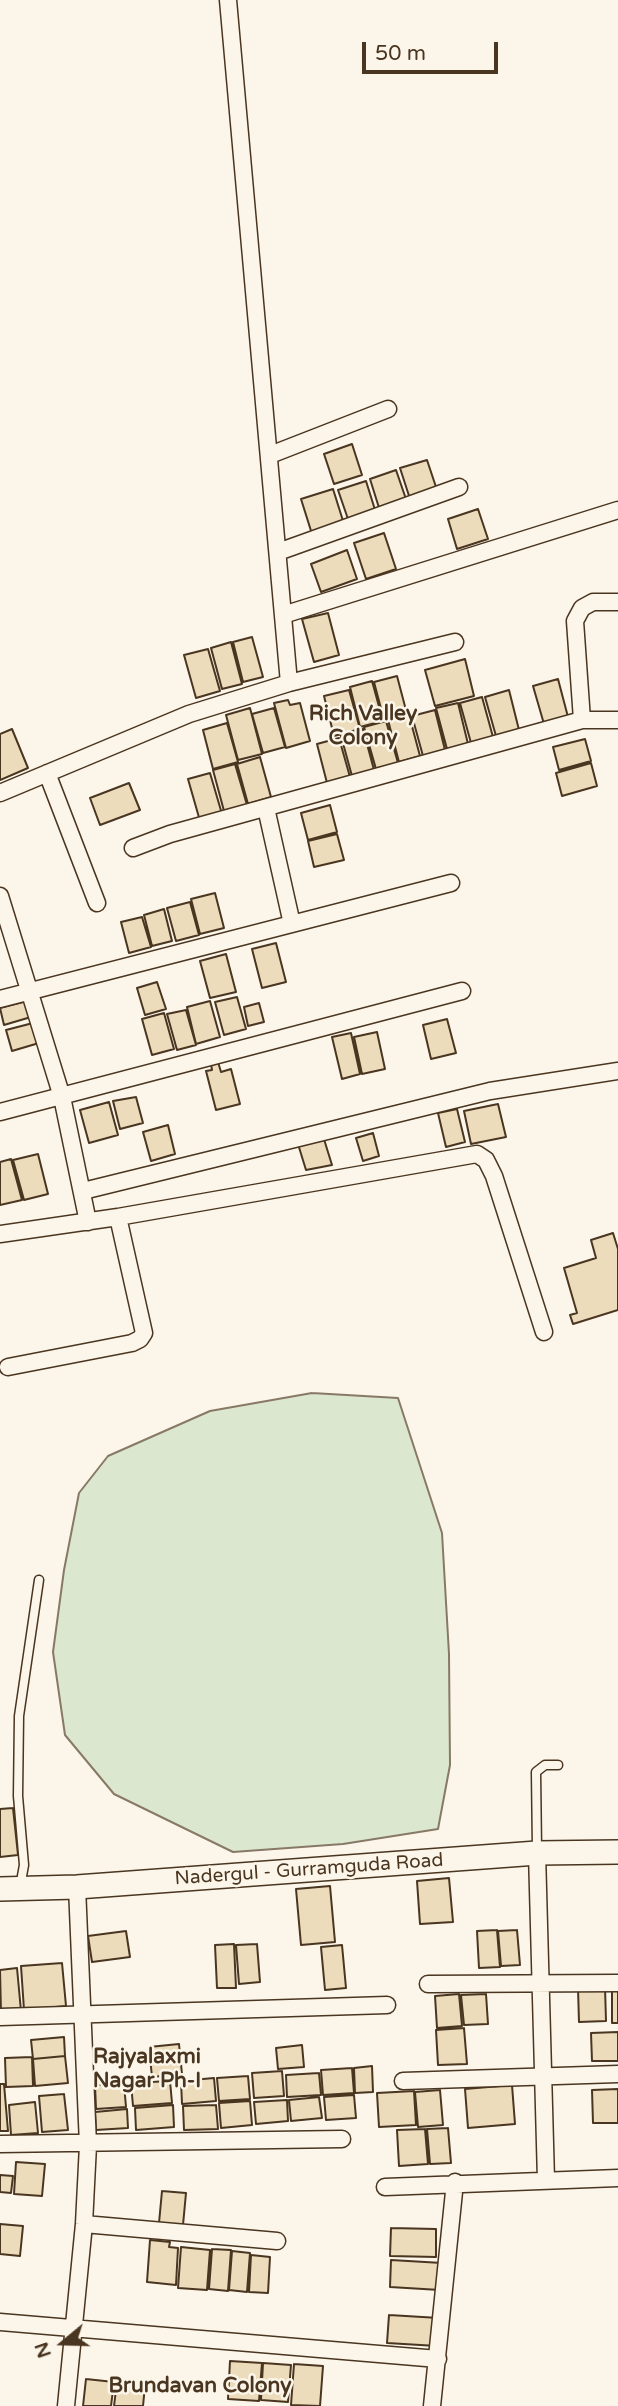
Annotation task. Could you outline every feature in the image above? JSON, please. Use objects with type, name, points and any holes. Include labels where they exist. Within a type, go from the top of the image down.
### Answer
[{"type":"main road","name":"Nadergul - Gurramguda Road","points":[[10,1888],[77,1887],[537,1853],[618,1852]]},
{"type":"street","points":[[228,0],[289,683]]},
{"type":"street","points":[[270,455],[388,409]]},
{"type":"street","points":[[278,552],[459,487]]},
{"type":"street","points":[[283,615],[618,510]]},
{"type":"street","points":[[582,720],[575,621],[582,608],[593,602],[618,602]]},
{"type":"street","points":[[0,793],[188,714],[289,683],[455,642]]},
{"type":"street","points":[[133,848],[170,834],[582,720],[618,720]]},
{"type":"street","points":[[47,773],[97,903]]},
{"type":"street","points":[[266,808],[292,924]]},
{"type":"street","points":[[0,999],[451,883]]},
{"type":"street","points":[[0,896],[62,1097],[88,1222]]},
{"type":"street","points":[[0,1112],[462,991]]},
{"type":"street","points":[[83,1191],[490,1091],[618,1071]]},
{"type":"street","points":[[0,1234],[118,1217],[477,1154],[486,1160],[494,1177],[544,1332]]},
{"type":"street","points":[[8,1367],[132,1343],[140,1339],[144,1333],[118,1217]]},
{"type":"street","points":[[537,1853],[546,2180]]},
{"type":"street","points":[[66,2406],[84,2224],[88,2145],[77,1887]]},
{"type":"street","points":[[428,1984],[618,1983]]},
{"type":"street","points":[[0,2017],[387,2006]]},
{"type":"street","points":[[403,2081],[618,2074]]},
{"type":"street","points":[[0,2144],[88,2145],[342,2139]]},
{"type":"street","points":[[385,2187],[454,2182],[618,2178]]},
{"type":"street","points":[[432,2406],[454,2182]]},
{"type":"street","points":[[84,2224],[277,2241]]},
{"type":"street","points":[[0,2322],[438,2359]]},
{"type":"lane","points":[[10,1888],[24,1865],[18,1796],[19,1716],[39,1580]]},
{"type":"lane","points":[[537,1853],[536,1772],[545,1765],[558,1765]]},
{"type":"green space","points":[[312,1393],[398,1398],[442,1533],[449,1654],[450,1765],[438,1829],[343,1844],[233,1852],[114,1794],[65,1735],[53,1652],[64,1570],[79,1493],[108,1456],[210,1411]]},
{"type":"building","points":[[352,444],[362,475],[334,484],[324,454]]},
{"type":"building","points":[[427,460],[438,493],[411,502],[400,468]]},
{"type":"building","points":[[396,470],[407,502],[380,511],[370,479]]},
{"type":"building","points":[[366,481],[376,513],[349,522],[338,490]]},
{"type":"building","points":[[333,489],[344,524],[312,534],[301,499]]},
{"type":"building","points":[[478,509],[488,539],[457,549],[448,519]]},
{"type":"building","points":[[384,533],[396,569],[366,579],[354,543]]},
{"type":"building","points":[[347,550],[357,579],[321,592],[311,564]]},
{"type":"building","points":[[328,613],[339,655],[314,662],[302,619]]},
{"type":"building","points":[[252,637],[263,677],[243,682],[233,642]]},
{"type":"building","points":[[231,642],[242,684],[222,689],[211,648]]},
{"type":"building","points":[[208,649],[220,691],[196,698],[184,655]]},
{"type":"building","points":[[465,659],[474,696],[435,706],[425,670]]},
{"type":"building","points":[[397,676],[407,714],[384,720],[374,682]]},
{"type":"building","points":[[558,679],[568,717],[544,724],[533,686]]},
{"type":"building","points":[[372,681],[383,721],[360,727],[350,687]]},
{"type":"building","points":[[349,690],[360,729],[334,736],[324,696]]},
{"type":"building","points":[[509,690],[519,730],[496,736],[485,697]]},
{"type":"building","points":[[482,697],[493,737],[471,743],[460,703]]},
{"type":"building","points":[[288,700],[290,705],[300,703],[310,741],[286,748],[274,703]]},
{"type":"building","points":[[458,703],[468,744],[447,749],[436,708]]},
{"type":"building","points":[[250,708],[262,754],[238,760],[226,715]]},
{"type":"building","points":[[274,708],[285,747],[263,753],[252,714]]},
{"type":"building","points":[[435,710],[445,750],[423,756],[412,716]]},
{"type":"building","points":[[409,715],[420,756],[399,762],[388,720]]},
{"type":"building","points":[[386,721],[398,763],[376,769],[364,727]]},
{"type":"building","points":[[227,723],[238,762],[213,769],[203,730]]},
{"type":"building","points":[[12,729],[28,768],[0,780],[0,734]]},
{"type":"building","points":[[363,729],[374,770],[352,776],[341,736]]},
{"type":"building","points":[[339,738],[350,777],[327,783],[317,744]]},
{"type":"building","points":[[585,739],[591,761],[559,770],[553,747]]},
{"type":"building","points":[[260,757],[271,797],[248,804],[237,764]]},
{"type":"building","points":[[591,763],[597,786],[562,796],[556,773]]},
{"type":"building","points":[[235,764],[247,805],[224,811],[213,770]]},
{"type":"building","points":[[210,773],[222,814],[200,821],[188,779]]},
{"type":"building","points":[[129,783],[140,810],[100,825],[90,798]]},
{"type":"building","points":[[330,805],[337,832],[308,840],[301,813]]},
{"type":"building","points":[[337,834],[344,860],[314,867],[308,841]]},
{"type":"building","points":[[215,893],[224,928],[200,934],[191,899]]},
{"type":"building","points":[[190,902],[199,935],[176,941],[167,908]]},
{"type":"building","points":[[164,909],[172,941],[152,946],[144,915]]},
{"type":"building","points":[[142,917],[151,947],[129,953],[121,922]]},
{"type":"building","points":[[276,943],[286,982],[262,988],[252,949]]},
{"type":"building","points":[[226,954],[236,992],[210,998],[200,961]]},
{"type":"building","points":[[157,982],[166,1009],[145,1015],[137,988]]},
{"type":"building","points":[[237,997],[246,1029],[224,1035],[215,1002]]},
{"type":"building","points":[[27,1001],[31,1017],[4,1025],[0,1008]]},
{"type":"building","points":[[210,1001],[220,1037],[196,1044],[187,1007]]},
{"type":"building","points":[[259,1003],[264,1022],[248,1026],[244,1007]]},
{"type":"building","points":[[186,1010],[196,1045],[177,1050],[167,1014]]},
{"type":"building","points":[[164,1013],[174,1049],[152,1055],[142,1019]]},
{"type":"building","points":[[447,1019],[456,1053],[431,1059],[423,1025]]},
{"type":"building","points":[[33,1023],[39,1043],[12,1051],[6,1030]]},
{"type":"building","points":[[377,1032],[385,1069],[362,1074],[354,1037]]},
{"type":"building","points":[[351,1033],[360,1074],[342,1079],[332,1037]]},
{"type":"building","points":[[218,1062],[221,1072],[231,1069],[240,1104],[216,1110],[206,1071],[212,1070],[211,1064]]},
{"type":"building","points":[[136,1097],[143,1123],[120,1129],[113,1101]]},
{"type":"building","points":[[109,1102],[118,1135],[89,1143],[80,1110]]},
{"type":"building","points":[[498,1104],[506,1137],[471,1144],[464,1111]]},
{"type":"building","points":[[457,1109],[465,1142],[446,1147],[438,1113]]},
{"type":"building","points":[[168,1125],[175,1154],[151,1161],[143,1132]]},
{"type":"building","points":[[373,1133],[379,1156],[363,1161],[356,1138]]},
{"type":"building","points":[[323,1136],[332,1165],[306,1170],[298,1144]]},
{"type":"building","points":[[38,1154],[48,1194],[24,1200],[13,1160]]},
{"type":"building","points":[[11,1159],[22,1200],[0,1205],[0,1162]]},
{"type":"building","points":[[613,1233],[618,1249],[618,1310],[573,1324],[570,1315],[577,1313],[564,1268],[596,1258],[591,1240]]},
{"type":"building","points":[[13,1808],[18,1855],[0,1857],[0,1809]]},
{"type":"building","points":[[449,1878],[453,1922],[420,1924],[417,1881]]},
{"type":"building","points":[[330,1886],[335,1942],[301,1945],[296,1889]]},
{"type":"building","points":[[497,1930],[500,1967],[479,1968],[477,1931]]},
{"type":"building","points":[[517,1930],[520,1965],[501,1966],[498,1931]]},
{"type":"building","points":[[126,1931],[130,1957],[92,1962],[88,1936]]},
{"type":"building","points":[[234,1944],[236,1988],[217,1988],[215,1945]]},
{"type":"building","points":[[257,1944],[260,1982],[239,1984],[236,1945]]},
{"type":"building","points":[[342,1945],[346,1988],[325,1990],[321,1947]]},
{"type":"building","points":[[62,1963],[66,2006],[24,2010],[21,1966]]},
{"type":"building","points":[[17,1968],[21,2011],[1,2013],[0,1970]]},
{"type":"building","points":[[605,1987],[606,2021],[579,2022],[578,1988]]},
{"type":"building","points":[[612,1989],[618,1989],[618,2023],[612,2023]]},
{"type":"building","points":[[459,1994],[462,2026],[437,2028],[435,1996]]},
{"type":"building","points":[[486,1994],[488,2024],[464,2025],[461,1995]]},
{"type":"building","points":[[464,2028],[467,2064],[438,2065],[436,2030]]},
{"type":"building","points":[[618,2032],[618,2061],[592,2061],[591,2033]]},
{"type":"building","points":[[64,2037],[65,2056],[33,2059],[31,2040]]},
{"type":"building","points":[[179,2044],[182,2074],[152,2077],[149,2047]]},
{"type":"building","points":[[302,2045],[304,2067],[278,2069],[276,2048]]},
{"type":"building","points":[[65,2056],[68,2083],[35,2086],[33,2059]]},
{"type":"building","points":[[32,2057],[33,2086],[6,2087],[5,2058]]},
{"type":"building","points":[[372,2066],[373,2092],[355,2093],[354,2068]]},
{"type":"building","points":[[352,2068],[354,2093],[323,2095],[321,2070]]},
{"type":"building","points":[[282,2071],[284,2096],[254,2098],[252,2073]]},
{"type":"building","points":[[319,2073],[321,2095],[287,2097],[286,2075]]},
{"type":"building","points":[[248,2076],[250,2099],[219,2101],[217,2078]]},
{"type":"building","points":[[214,2078],[216,2101],[182,2104],[181,2081]]},
{"type":"building","points":[[170,2081],[172,2103],[133,2106],[131,2083]]},
{"type":"building","points":[[0,2084],[4,2084],[8,2131],[0,2131]]},
{"type":"building","points":[[124,2084],[126,2107],[96,2109],[95,2085]]},
{"type":"building","points":[[512,2085],[515,2124],[468,2128],[465,2089]]},
{"type":"building","points":[[618,2089],[618,2123],[593,2123],[592,2090]]},
{"type":"building","points":[[440,2090],[443,2125],[418,2127],[415,2092]]},
{"type":"building","points":[[414,2091],[416,2125],[379,2127],[377,2093]]},
{"type":"building","points":[[64,2094],[68,2130],[42,2132],[39,2096]]},
{"type":"building","points":[[354,2095],[356,2118],[326,2120],[324,2097]]},
{"type":"building","points":[[319,2097],[322,2118],[291,2121],[289,2100]]},
{"type":"building","points":[[287,2100],[288,2121],[256,2124],[254,2102]]},
{"type":"building","points":[[250,2101],[252,2125],[221,2128],[219,2103]]},
{"type":"building","points":[[35,2102],[38,2133],[11,2135],[9,2105]]},
{"type":"building","points":[[173,2105],[174,2127],[136,2130],[135,2108]]},
{"type":"building","points":[[216,2105],[218,2129],[184,2130],[183,2106]]},
{"type":"building","points":[[127,2109],[128,2128],[96,2130],[95,2112]]},
{"type":"building","points":[[448,2128],[451,2163],[430,2164],[427,2129]]},
{"type":"building","points":[[425,2129],[428,2164],[399,2166],[397,2130]]},
{"type":"building","points":[[16,2162],[45,2164],[42,2196],[14,2194]]},
{"type":"building","points":[[0,2175],[13,2176],[11,2193],[0,2192]]},
{"type":"building","points":[[162,2191],[186,2193],[183,2225],[159,2223]]},
{"type":"building","points":[[0,2224],[23,2226],[20,2256],[0,2254]]},
{"type":"building","points":[[391,2228],[436,2229],[436,2257],[390,2256]]},
{"type":"building","points":[[150,2240],[170,2242],[169,2247],[178,2248],[176,2285],[147,2282]]},
{"type":"building","points":[[181,2247],[210,2250],[207,2290],[178,2288]]},
{"type":"building","points":[[212,2249],[231,2250],[228,2291],[209,2289]]},
{"type":"building","points":[[232,2251],[250,2253],[247,2292],[229,2290]]},
{"type":"building","points":[[251,2255],[270,2257],[268,2293],[249,2292]]},
{"type":"building","points":[[391,2260],[442,2263],[440,2290],[390,2287]]},
{"type":"building","points":[[389,2315],[439,2318],[437,2346],[387,2343]]},
{"type":"building","points":[[230,2361],[262,2363],[259,2401],[228,2399]]},
{"type":"building","points":[[263,2363],[291,2365],[288,2402],[261,2400]]},
{"type":"building","points":[[294,2364],[323,2366],[320,2406],[291,2405]]},
{"type":"building","points":[[86,2379],[114,2382],[111,2406],[83,2406]]},
{"type":"building","points":[[117,2382],[145,2386],[143,2406],[114,2406]]},
{"type":"district","name":"Rich Valley Colony","points":[[363,726]]},
{"type":"district","name":"Rajyalaxmi Nagar Ph-I","points":[[147,2069]]},
{"type":"district","name":"Brundavan Colony","points":[[200,2386]]}]
